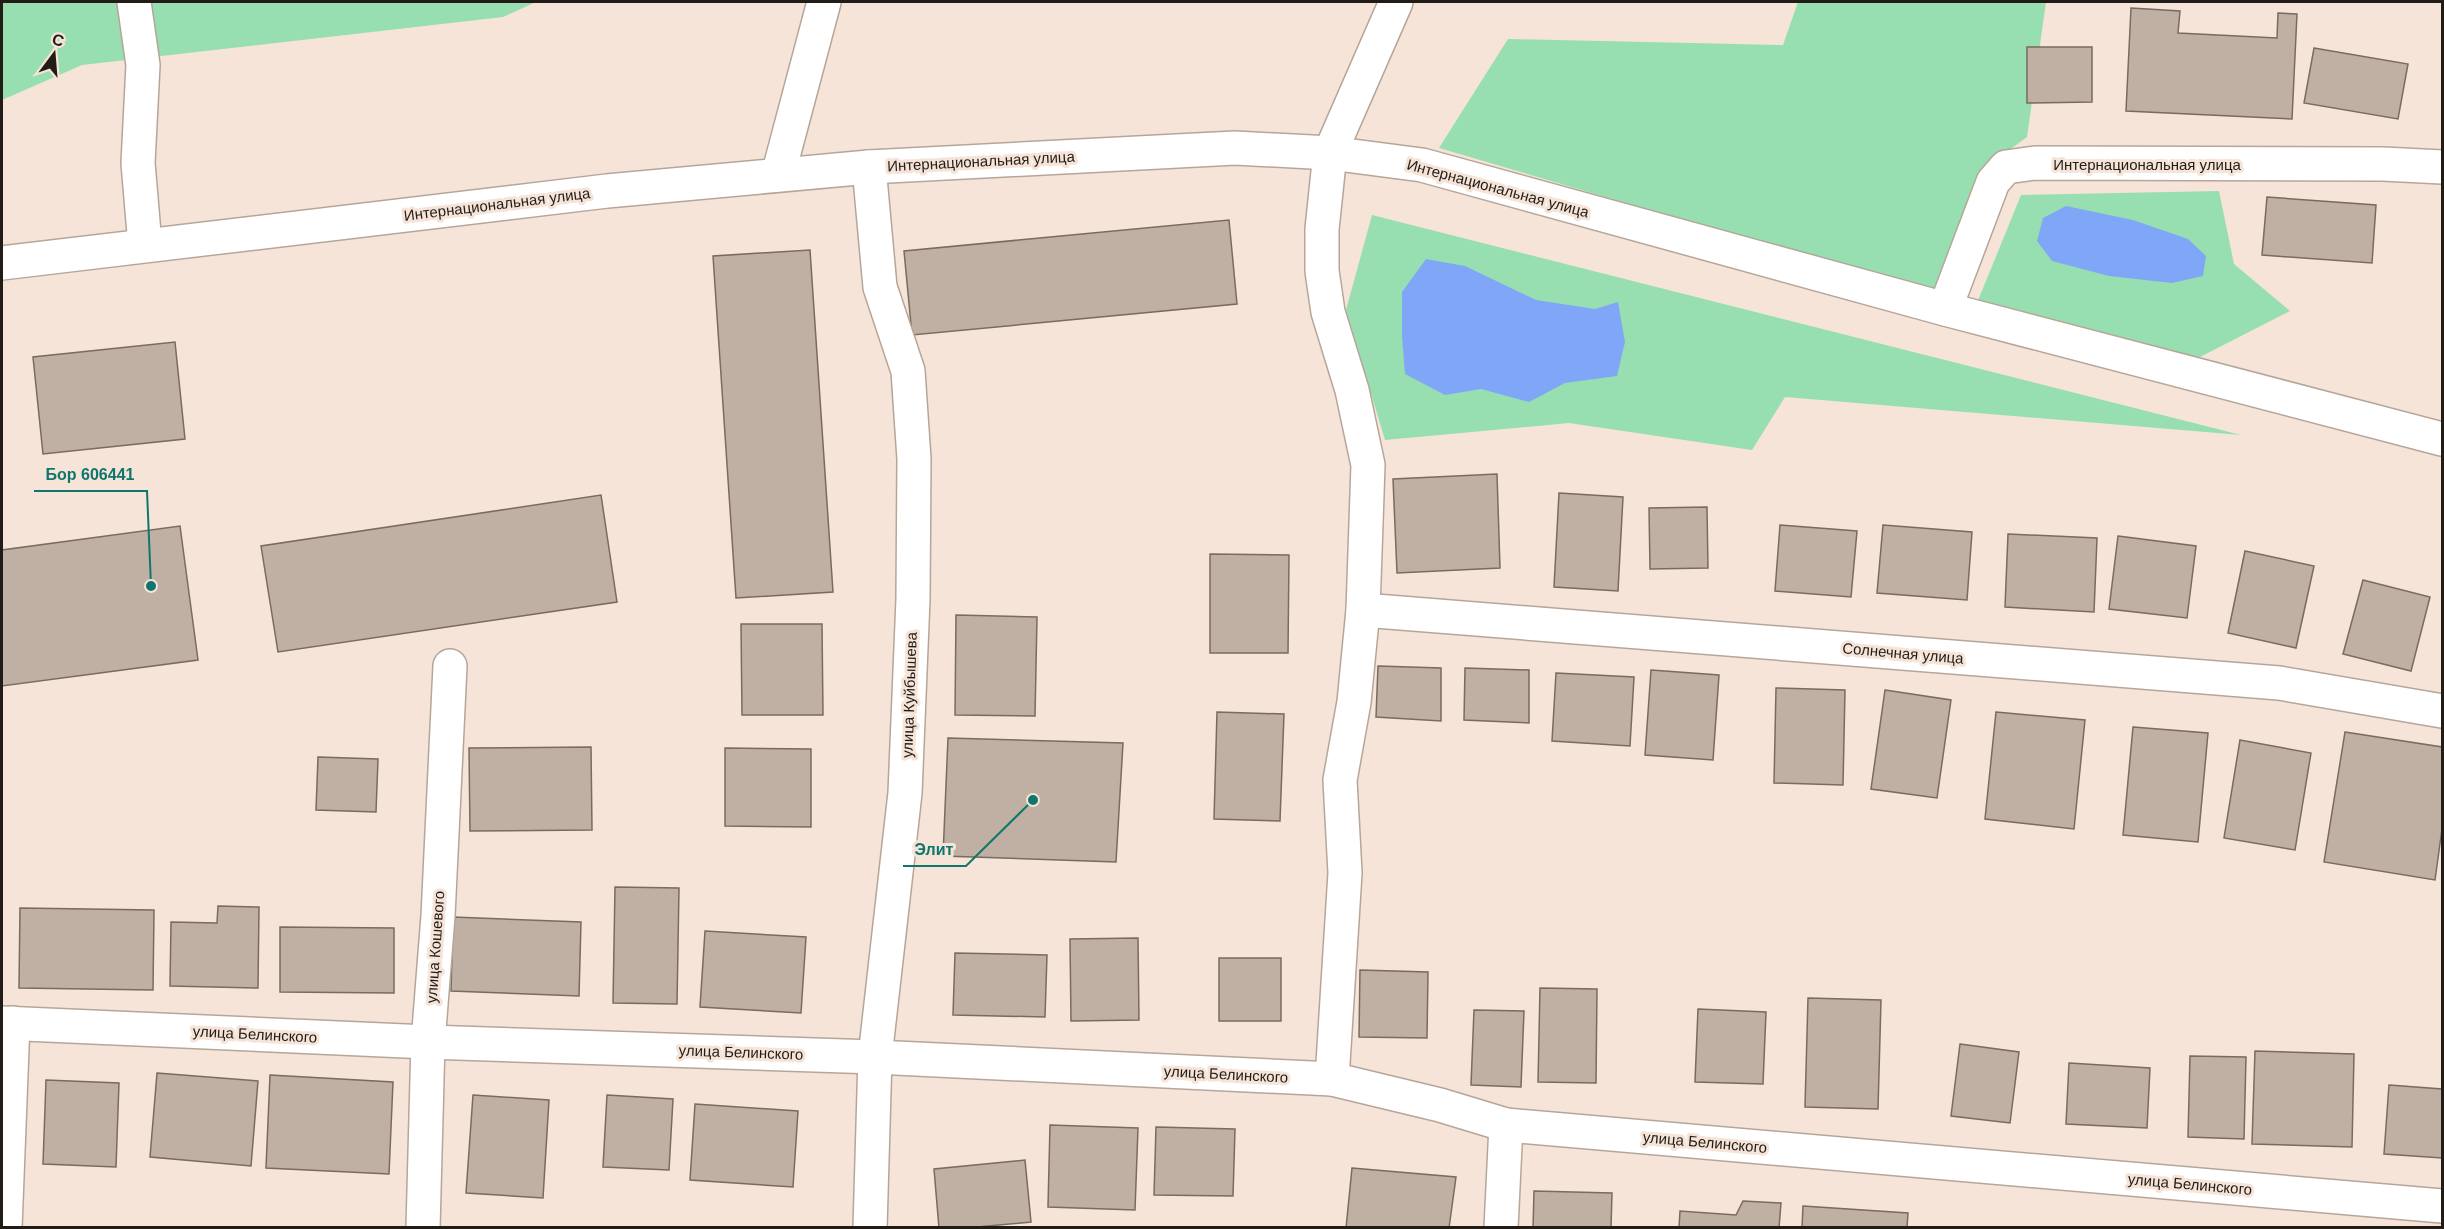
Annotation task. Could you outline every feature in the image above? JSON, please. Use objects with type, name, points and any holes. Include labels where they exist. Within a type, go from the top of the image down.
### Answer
[{"type":"street","points":[[134,2],[143,65],[138,163],[145,245]]},
{"type":"street","points":[[778,175],[824,2]]},
{"type":"street","points":[[1332,1079],[1345,873],[1340,780],[1354,702],[1363,610],[1368,465],[1352,390],[1328,312],[1322,271],[1322,229],[1330,153],[1396,2]]},
{"type":"street","name":"Интернациональная улица","points":[[2,262],[607,191],[869,167],[1235,148],[1330,153],[1422,165],[1945,309],[2442,439]]},
{"type":"street","name":"Интернациональная улица","points":[[1945,309],[1993,182],[2006,167],[2058,163],[2383,164],[2442,168]]},
{"type":"street","name":"улица Куйбышева","points":[[869,167],[880,287],[908,371],[914,459],[913,600],[905,793],[875,1057],[870,1227]]},
{"type":"street","name":"Солнечная улица","points":[[1363,610],[2279,683],[2442,711]]},
{"type":"street","name":"улица Кошевого","points":[[423,1227],[428,1042],[438,916],[450,666]]},
{"type":"street","points":[[5,1227],[7,1023]]},
{"type":"street","name":"улица Белинского","points":[[7,1023],[428,1042],[875,1057],[1332,1079],[1440,1105],[1506,1125],[2442,1206]]},
{"type":"street","points":[[1501,1227],[1506,1125]]},
{"type":"green space","points":[[2,2],[536,2],[503,17],[82,65],[2,100]]},
{"type":"green space","points":[[1798,2],[2046,2],[2027,137],[1983,169],[1935,294],[1439,148],[1508,39],[1783,45]]},
{"type":"green space","points":[[2219,191],[2234,264],[2290,311],[2196,359],[1977,303],[2021,195]]},
{"type":"green space","points":[[1372,215],[2241,435],[1785,397],[1752,450],[1569,423],[1385,440],[1346,310]]},
{"type":"water","points":[[2066,206],[2133,220],[2188,239],[2206,256],[2203,276],[2172,283],[2109,276],[2052,261],[2037,241],[2043,218]]},
{"type":"water","points":[[1426,259],[1465,266],[1536,300],[1595,309],[1618,302],[1625,342],[1617,376],[1565,383],[1529,402],[1481,389],[1445,395],[1405,374],[1402,292]]},
{"type":"building","points":[[2131,8],[2180,11],[2178,33],[2277,38],[2278,13],[2297,14],[2292,119],[2126,111]]},
{"type":"building","points":[[2027,47],[2092,47],[2092,102],[2027,103]]},
{"type":"building","points":[[2314,48],[2408,64],[2398,119],[2304,103]]},
{"type":"building","points":[[2267,197],[2376,205],[2372,263],[2262,255]]},
{"type":"building","points":[[1229,220],[1237,304],[912,335],[904,251]]},
{"type":"building","points":[[810,250],[833,592],[736,598],[713,256]]},
{"type":"building","points":[[175,342],[185,439],[43,454],[33,357]]},
{"type":"building","points":[[1497,474],[1500,568],[1397,573],[1393,479]]},
{"type":"building","points":[[1559,493],[1623,497],[1618,591],[1554,587]]},
{"type":"building","points":[[601,495],[617,602],[278,652],[261,546]]},
{"type":"building","points":[[1707,507],[1708,568],[1650,569],[1649,508]]},
{"type":"building","points":[[1780,525],[1857,531],[1851,597],[1775,591]]},
{"type":"building","points":[[1883,525],[1972,532],[1967,600],[1877,593]]},
{"type":"building","points":[[180,526],[198,660],[2,686],[2,550]]},
{"type":"building","points":[[2008,534],[2097,538],[2094,612],[2005,607]]},
{"type":"building","points":[[2118,536],[2196,546],[2187,618],[2109,609]]},
{"type":"building","points":[[2245,551],[2314,566],[2296,648],[2228,633]]},
{"type":"building","points":[[1210,554],[1289,555],[1288,653],[1210,653]]},
{"type":"building","points":[[2363,580],[2430,597],[2411,671],[2343,654]]},
{"type":"building","points":[[956,615],[1037,617],[1035,716],[955,715]]},
{"type":"building","points":[[741,624],[822,624],[823,715],[742,715]]},
{"type":"building","points":[[1378,666],[1441,668],[1441,721],[1376,717]]},
{"type":"building","points":[[1465,668],[1529,670],[1529,723],[1464,720]]},
{"type":"building","points":[[1651,670],[1719,675],[1713,760],[1645,755]]},
{"type":"building","points":[[1556,673],[1634,677],[1630,746],[1552,741]]},
{"type":"building","points":[[1776,688],[1845,690],[1843,785],[1774,783]]},
{"type":"building","points":[[1885,690],[1951,700],[1937,798],[1871,789]]},
{"type":"building","points":[[1217,712],[1284,714],[1280,821],[1214,819]]},
{"type":"building","points":[[1996,712],[2085,720],[2074,829],[1985,819]]},
{"type":"building","points":[[2133,727],[2208,733],[2198,842],[2123,835]]},
{"type":"building","points":[[2345,732],[2442,747],[2442,829],[2435,880],[2324,862]]},
{"type":"building","points":[[948,738],[1123,743],[1116,862],[943,856]]},
{"type":"building","points":[[2240,740],[2311,753],[2295,850],[2224,838]]},
{"type":"building","points":[[591,747],[592,830],[470,831],[469,748]]},
{"type":"building","points":[[725,748],[811,749],[811,827],[725,826]]},
{"type":"building","points":[[318,757],[378,759],[376,812],[316,810]]},
{"type":"building","points":[[615,887],[679,888],[677,1004],[613,1003]]},
{"type":"building","points":[[218,906],[259,907],[258,988],[170,986],[171,922],[217,923]]},
{"type":"building","points":[[20,908],[154,910],[153,990],[19,988]]},
{"type":"building","points":[[453,917],[581,922],[579,996],[451,991]]},
{"type":"building","points":[[280,927],[394,928],[394,993],[280,992]]},
{"type":"building","points":[[705,931],[806,937],[801,1013],[700,1007]]},
{"type":"building","points":[[1138,938],[1139,1020],[1071,1021],[1070,939]]},
{"type":"building","points":[[955,953],[1047,955],[1045,1017],[953,1015]]},
{"type":"building","points":[[1219,958],[1281,958],[1281,1021],[1219,1021]]},
{"type":"building","points":[[1360,970],[1428,972],[1427,1038],[1359,1037]]},
{"type":"building","points":[[1540,988],[1597,989],[1596,1083],[1538,1082]]},
{"type":"building","points":[[1808,998],[1881,1000],[1878,1109],[1805,1107]]},
{"type":"building","points":[[1698,1009],[1766,1012],[1763,1084],[1695,1082]]},
{"type":"building","points":[[1474,1010],[1524,1011],[1521,1087],[1471,1085]]},
{"type":"building","points":[[1960,1044],[2019,1052],[2010,1123],[1951,1116]]},
{"type":"building","points":[[2255,1051],[2354,1054],[2352,1147],[2252,1144]]},
{"type":"building","points":[[2190,1056],[2246,1057],[2244,1139],[2188,1137]]},
{"type":"building","points":[[2069,1063],[2150,1068],[2147,1128],[2066,1124]]},
{"type":"building","points":[[157,1073],[258,1081],[251,1166],[150,1157]]},
{"type":"building","points":[[270,1075],[393,1082],[389,1174],[266,1168]]},
{"type":"building","points":[[46,1080],[119,1083],[116,1167],[43,1164]]},
{"type":"building","points":[[2389,1085],[2442,1089],[2442,1158],[2384,1154]]},
{"type":"building","points":[[473,1095],[549,1100],[543,1198],[466,1193]]},
{"type":"building","points":[[607,1095],[673,1099],[669,1170],[603,1167]]},
{"type":"building","points":[[695,1104],[798,1111],[793,1187],[690,1180]]},
{"type":"building","points":[[1050,1125],[1138,1128],[1135,1210],[1048,1207]]},
{"type":"building","points":[[1156,1127],[1235,1129],[1233,1196],[1154,1195]]},
{"type":"building","points":[[1025,1160],[1031,1222],[939,1228],[934,1169]]},
{"type":"building","points":[[1352,1168],[1456,1177],[1449,1228],[1346,1228]]},
{"type":"building","points":[[1534,1191],[1612,1193],[1611,1228],[1533,1228]]},
{"type":"building","points":[[1743,1201],[1781,1203],[1779,1228],[1679,1228],[1680,1211],[1736,1215]]},
{"type":"building","points":[[1803,1206],[1908,1213],[1907,1228],[1802,1228]]},
{"type":"place","name":"Бор 606441","points":[[151,586]]},
{"type":"place","name":"Элит","points":[[1033,800]]}]
